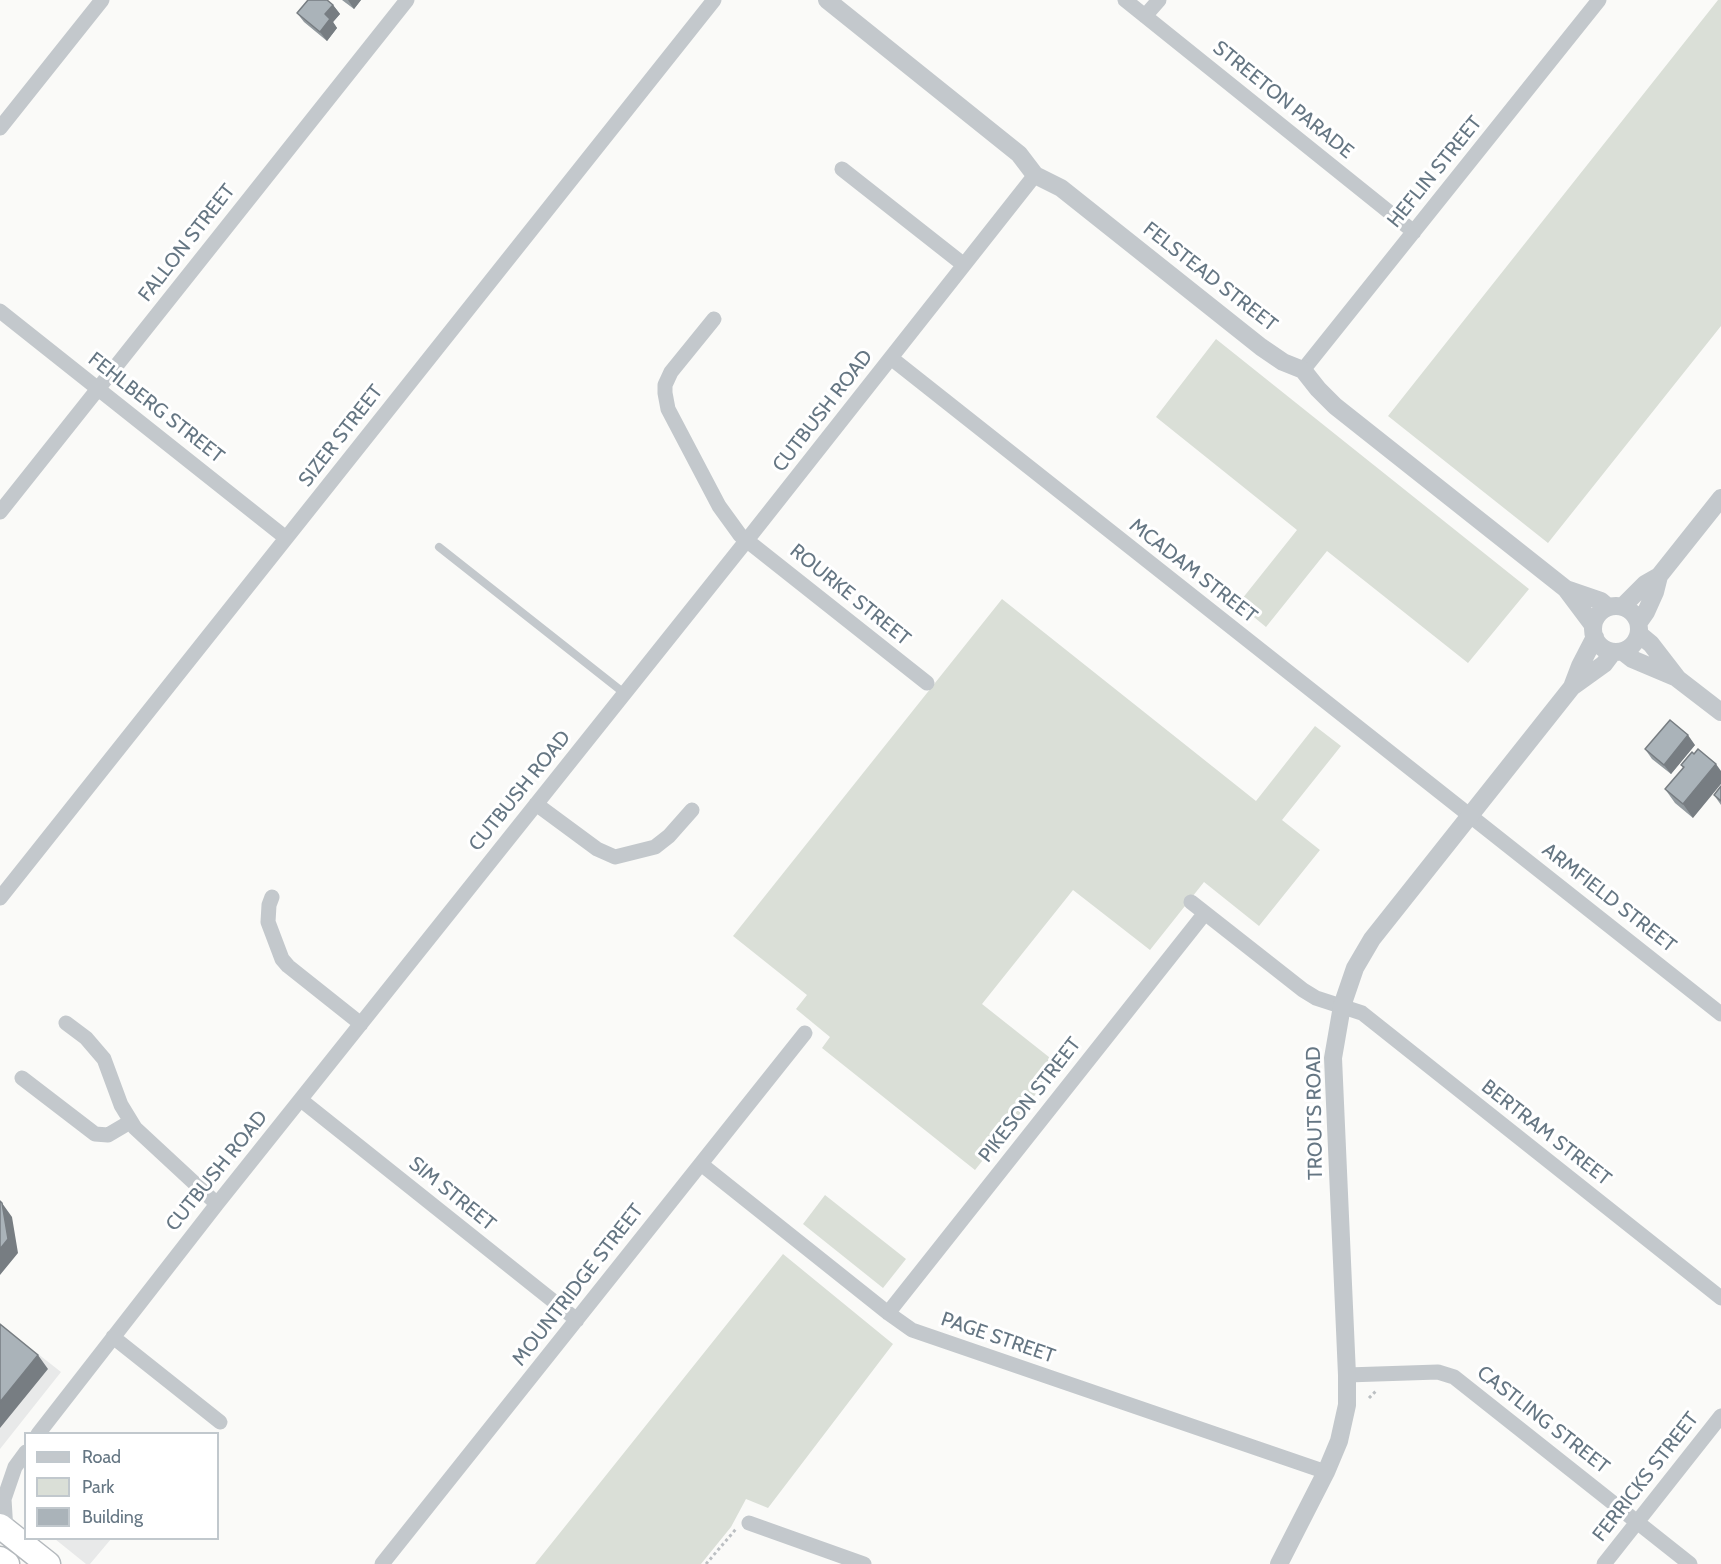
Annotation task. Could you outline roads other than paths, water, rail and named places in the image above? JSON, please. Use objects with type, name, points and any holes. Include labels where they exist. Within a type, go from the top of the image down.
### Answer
[{"type":"highway","points":[[3,1528],[48,1564]]},
{"type":"highway","points":[[0,1559],[7,1564]]},
{"type":"street","points":[[0,128],[102,0]]},
{"type":"street","name":"FALLON STREET","points":[[0,512],[407,0]]},
{"type":"street","name":"SIZER STREET","points":[[0,898],[714,0]]},
{"type":"street","name":"FELSTEAD STREET","points":[[827,0],[1019,154],[1035,175],[1061,188],[1261,347],[1283,362],[1303,370],[1335,406],[1566,589],[1594,631]]},
{"type":"street","name":"STREETON PARADE","points":[[1125,0],[1414,232]]},
{"type":"street","points":[[1145,16],[1160,0]]},
{"type":"street","name":"HEFLIN STREET","points":[[1303,370],[1599,0]]},
{"type":"street","points":[[842,168],[964,266]]},
{"type":"street","name":"CUTBUSH ROAD","points":[[40,1432],[1035,175]]},
{"type":"street","name":"FEHLBERG STREET","points":[[0,311],[286,538]]},
{"type":"street","name":"ROURKE STREET","points":[[714,319],[671,372],[665,385],[665,401],[719,506],[732,526],[747,540],[927,683]]},
{"type":"street","name":"MCADAM STREET","points":[[891,358],[1470,816]]},
{"type":"street","points":[[1678,678],[1599,645],[1594,631],[1596,618],[1659,576],[1721,498]]},
{"type":"street","points":[[1618,652],[1634,645],[1659,576]]},
{"type":"street","name":"FELSTEAD STREET","points":[[1566,589],[1615,607]]},
{"type":"street","points":[[1615,607],[1629,610],[1639,628],[1678,678],[1721,712]]},
{"type":"street","name":"TROUTS ROAD","points":[[1572,687],[1594,631]]},
{"type":"street","name":"TROUTS ROAD","points":[[1279,1564],[1326,1472],[1344,1423],[1347,1375],[1333,1058],[1342,1006],[1355,968],[1372,939],[1572,687],[1618,652]]},
{"type":"street","points":[[536,804],[597,849],[615,857],[655,847],[669,836],[692,810]]},
{"type":"street","name":"ARMFIELD STREET","points":[[1470,816],[1721,1014]]},
{"type":"street","points":[[272,897],[268,922],[282,959],[361,1024]]},
{"type":"street","points":[[1191,902],[1304,990],[1316,998],[1342,1006]]},
{"type":"street","name":"PIKESON STREET","points":[[888,1313],[1205,913]]},
{"type":"street","name":"BERTRAM STREET","points":[[1342,1006],[1362,1014],[1721,1298]]},
{"type":"street","points":[[66,1023],[86,1038],[104,1059],[121,1105],[130,1122],[218,1204]]},
{"type":"street","name":"MOUNTRIDGE STREET","points":[[382,1564],[805,1033]]},
{"type":"street","points":[[22,1078],[95,1134],[108,1136],[130,1122]]},
{"type":"street","name":"SIM STREET","points":[[301,1100],[577,1320]]},
{"type":"street","name":"PAGE STREET","points":[[701,1164],[912,1330],[1326,1472]]},
{"type":"street","points":[[113,1337],[220,1422]]},
{"type":"street","name":"CASTLING STREET","points":[[1347,1375],[1438,1372],[1454,1377],[1690,1564]]},
{"type":"street","name":"FERRICKS STREET","points":[[1604,1564],[1721,1416]]},
{"type":"street","points":[[3,1528],[4,1499],[15,1467],[24,1455]]},
{"type":"street","points":[[0,1477],[15,1467]]},
{"type":"street","points":[[749,1523],[864,1564]]},
{"type":"lane","points":[[439,547],[624,693]]}]
